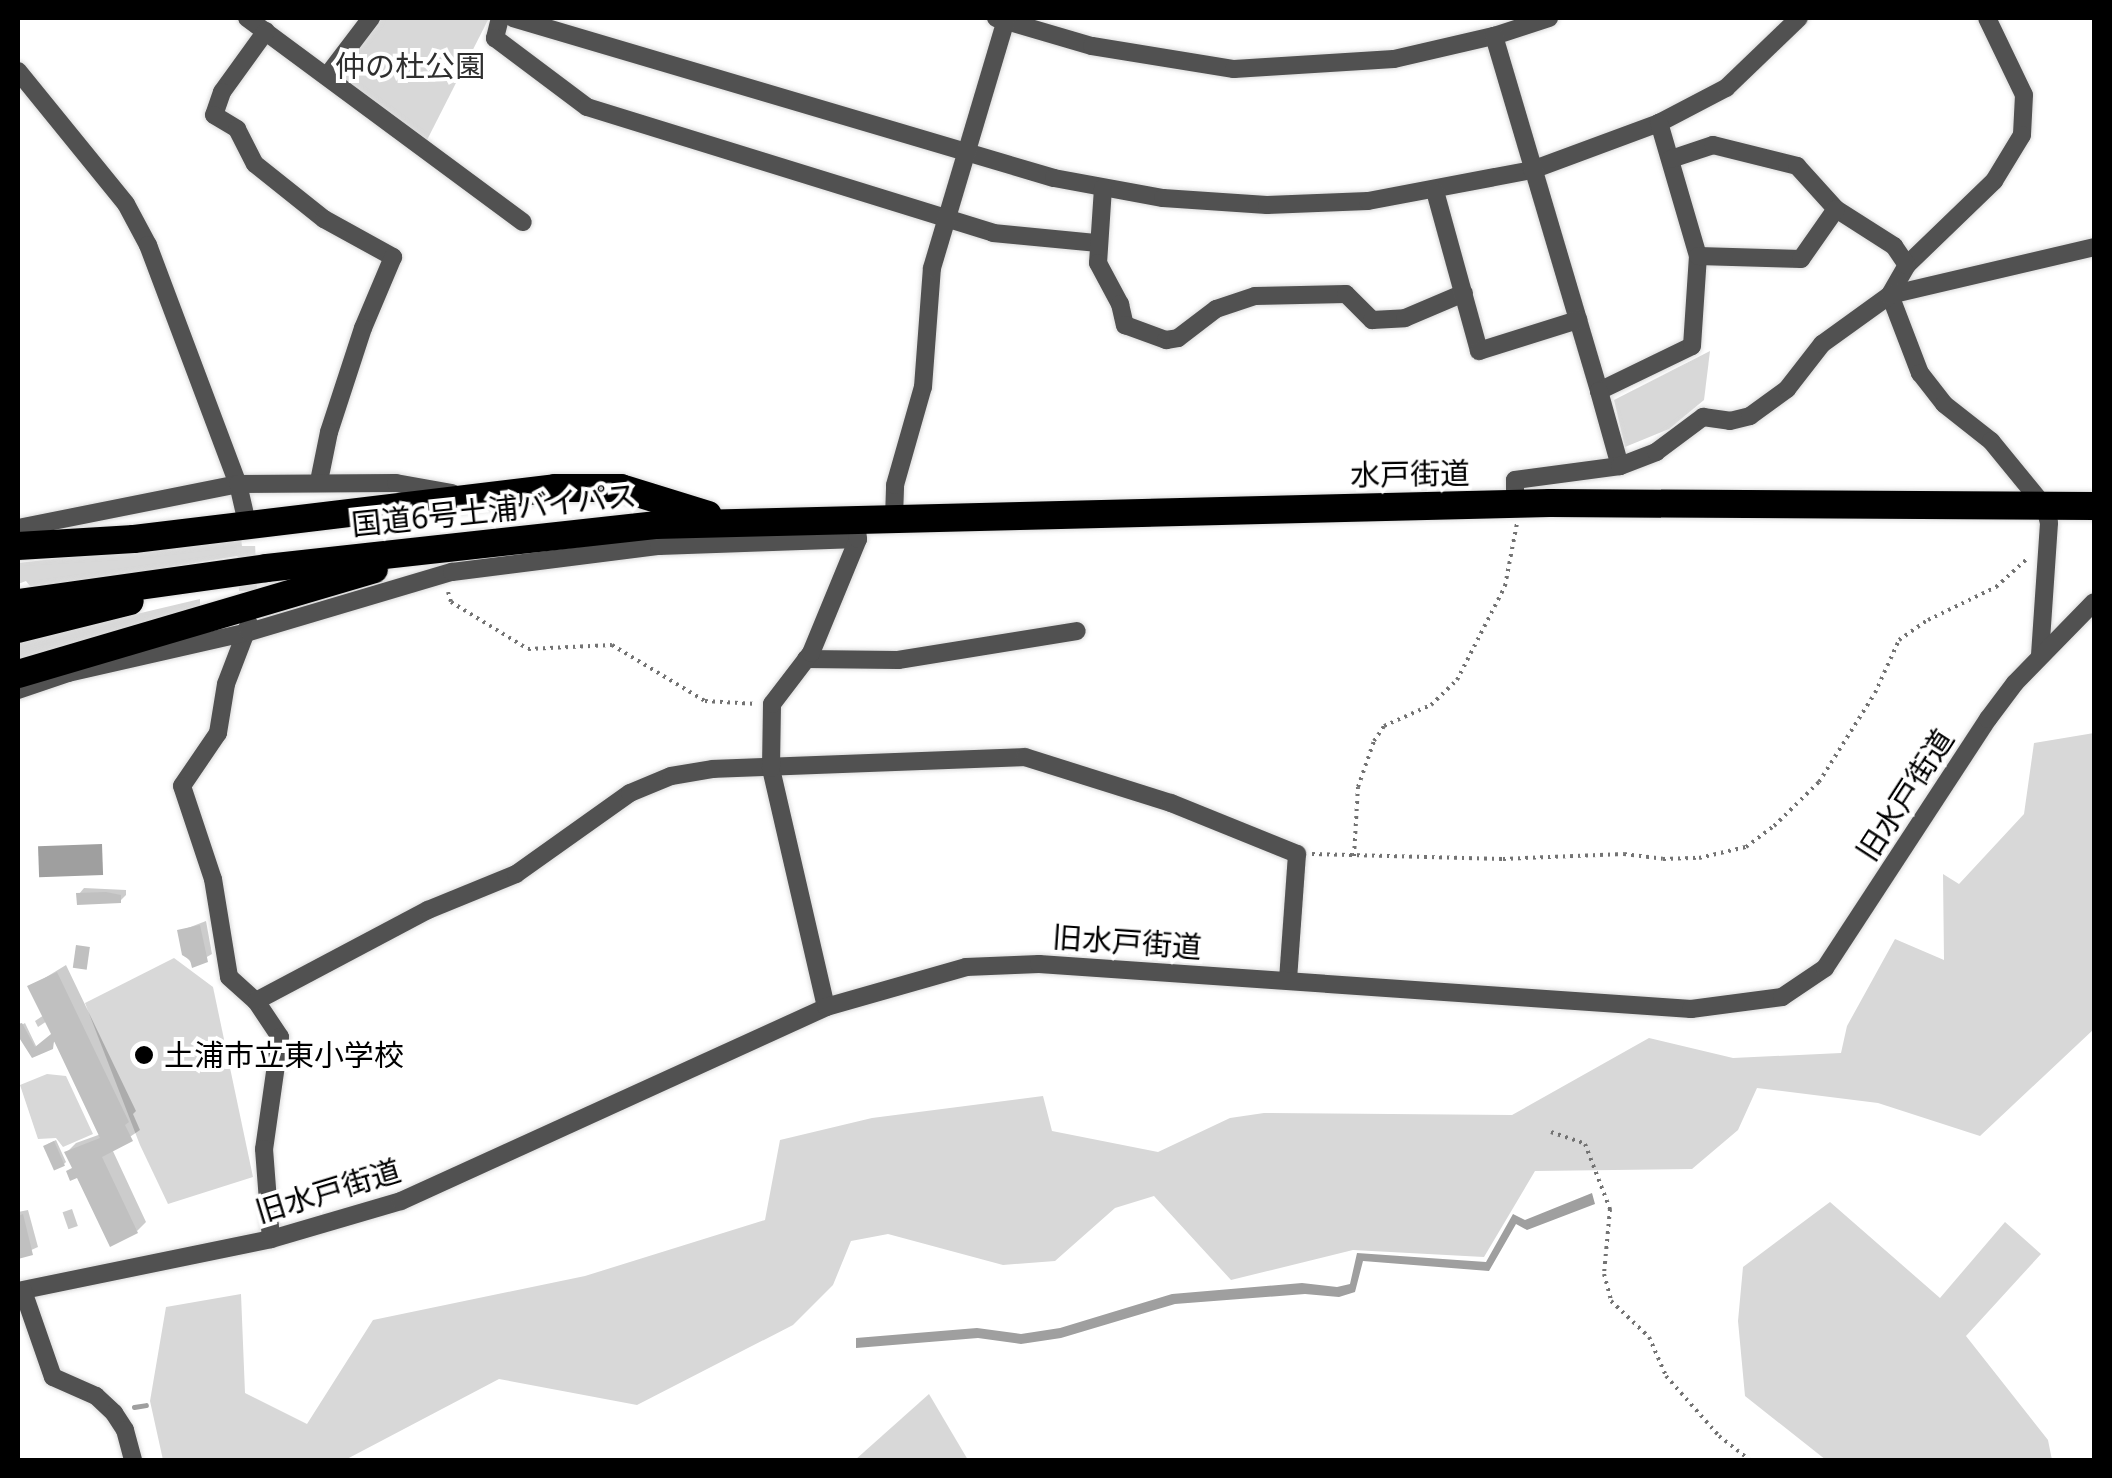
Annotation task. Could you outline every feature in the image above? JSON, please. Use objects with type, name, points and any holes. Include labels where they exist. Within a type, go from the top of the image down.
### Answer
[{"type":"highway","points":[[18,546],[134,540],[471,496],[621,488],[728,522]]},
{"type":"highway","name":"水戸街道","points":[[728,522],[857,529],[894,518],[1515,504],[2047,520],[2094,506]]},
{"type":"highway","name":"国道6号土浦バイパス","points":[[18,603],[561,532],[728,522]]},
{"type":"highway","points":[[18,674],[452,546]]},
{"type":"highway","name":"国道6号土浦バイパス","points":[[18,629],[267,568]]},
{"type":"street","points":[[247,18],[523,222]]},
{"type":"street","points":[[327,76],[371,18]]},
{"type":"street","points":[[500,18],[495,38],[588,107],[993,232],[1096,243]]},
{"type":"street","points":[[513,18],[966,153],[1102,188],[1267,205],[1368,201],[1532,170],[1659,124],[1726,88],[1799,18]]},
{"type":"street","points":[[894,518],[895,486],[920,404],[932,268],[1001,19],[1092,46],[1234,68],[1394,59],[1494,36],[1550,18]]},
{"type":"street","points":[[1890,295],[1907,265],[1994,181],[2022,135],[2024,95],[1987,18]]},
{"type":"street","points":[[266,31],[222,92],[214,115],[237,129],[255,164],[310,208],[393,257],[335,415],[319,482]]},
{"type":"street","points":[[1494,36],[1620,466]]},
{"type":"street","points":[[18,71],[126,204],[148,245],[238,484],[244,514]]},
{"type":"street","points":[[1599,391],[1692,346],[1698,256],[1659,124]]},
{"type":"street","points":[[1670,159],[1713,146],[1796,166],[1836,209],[1894,246],[1907,265]]},
{"type":"street","points":[[1102,188],[1096,243],[1098,263],[1125,325],[1166,340],[1178,338],[1216,308],[1255,296],[1346,294],[1372,320],[1405,318],[1464,293]]},
{"type":"street","points":[[1436,191],[1479,351],[1578,320]]},
{"type":"street","points":[[1698,256],[1801,259],[1836,209]]},
{"type":"street","points":[[1515,504],[1514,480],[1620,466],[1656,452],[1702,418],[1730,421],[1750,416],[1787,390],[1822,344],[1890,295],[2094,248]]},
{"type":"street","points":[[1890,295],[1920,373],[1944,404],[1991,442],[2047,520],[2040,656]]},
{"type":"street","points":[[18,528],[238,484],[396,483],[471,496]]},
{"type":"street","points":[[18,690],[249,623],[443,575],[659,546],[857,529],[806,659],[772,704],[770,768],[826,1007]]},
{"type":"street","name":"旧水戸街道","points":[[20,1291],[272,1239],[401,1201],[826,1007],[966,967],[1039,964],[1691,1009],[1782,997],[1825,968],[1951,771],[2040,656],[2094,602]]},
{"type":"street","points":[[249,623],[231,666],[218,734],[182,786],[212,879],[230,977],[256,1001],[280,1038],[264,1149],[272,1239]]},
{"type":"street","points":[[806,659],[898,660],[1077,631]]},
{"type":"street","points":[[256,1001],[428,910],[516,874],[630,793],[671,776],[1026,757],[1171,802],[1298,854],[1288,980]]},
{"type":"street","points":[[20,1291],[53,1377],[96,1396],[114,1412],[125,1430],[133,1460]]},
{"type":"path","points":[[1354,856],[1358,787],[1374,741],[1384,726],[1431,706],[1457,680],[1504,586],[1518,519],[1515,504]]},
{"type":"path","points":[[1298,854],[1624,854],[1698,858],[1746,848],[1818,782],[1874,693],[1899,640],[1928,620],[1996,586],[2034,553],[2047,520]]},
{"type":"path","points":[[443,575],[451,602],[528,649],[612,645],[705,701],[772,704]]},
{"type":"path","points":[[1551,1132],[1585,1144],[1610,1209],[1604,1274],[1611,1301],[1649,1337],[1666,1376],[1720,1436],[1750,1460]]},
{"type":"green space","name":"仲の杜公園","points":[[382,18],[489,18],[427,140],[339,75]]},
{"type":"green space","points":[[1710,351],[1704,400],[1669,429],[1625,447],[1614,400]]},
{"type":"green space","points":[[241,538],[243,555],[33,590],[26,581],[18,584],[18,563]]},
{"type":"green space","points":[[200,599],[200,609],[18,664],[18,642]]},
{"type":"green space","points":[[2094,733],[2094,1029],[1980,1136],[1878,1103],[1757,1088],[1738,1130],[1692,1169],[1535,1171],[1484,1257],[1353,1250],[1231,1280],[1154,1196],[1115,1208],[1055,1261],[1003,1265],[888,1234],[851,1241],[833,1285],[793,1325],[637,1405],[499,1379],[345,1460],[163,1460],[150,1401],[166,1307],[241,1294],[245,1393],[307,1424],[373,1320],[585,1276],[765,1220],[780,1140],[872,1118],[1043,1096],[1052,1131],[1158,1152],[1230,1118],[1264,1113],[1512,1115],[1649,1038],[1733,1058],[1841,1053],[1847,1026],[1895,939],[1944,960],[1943,874],[1959,884],[2024,814],[2034,743]]},
{"type":"green space","points":[[174,958],[213,987],[253,1177],[168,1204],[140,1145],[85,1003]]},
{"type":"green space","points":[[47,1074],[66,1076],[93,1134],[63,1147],[56,1138],[38,1139],[20,1085]]},
{"type":"green space","points":[[1830,1202],[1940,1298],[2005,1222],[2041,1254],[1966,1336],[2048,1440],[2052,1460],[1826,1460],[1745,1396],[1738,1321],[1743,1267]]},
{"type":"green space","points":[[929,1394],[968,1460],[855,1460]]},
{"type":"shaded area","points":[[102,844],[103,875],[39,877],[38,846]]},
{"type":"shaded area","points":[[1592,1193],[1595,1204],[1527,1230],[1516,1224],[1489,1271],[1363,1261],[1355,1292],[1339,1297],[1305,1294],[1175,1304],[1061,1338],[1021,1344],[978,1338],[856,1348],[856,1338],[977,1328],[1021,1334],[1060,1328],[1172,1294],[1302,1283],[1337,1287],[1350,1284],[1357,1253],[1486,1262],[1513,1214],[1525,1220]]},
{"type":"building","points":[[76,893],[121,895],[121,903],[77,905]]},
{"type":"building","points":[[200,925],[208,962],[192,968],[190,960],[182,955],[177,930]]},
{"type":"building","points":[[76,945],[90,947],[87,970],[73,968]]},
{"type":"building","points":[[57,972],[129,1122],[125,1125],[133,1141],[102,1157],[138,1233],[110,1247],[77,1178],[70,1181],[66,1171],[72,1168],[64,1152],[100,1138],[54,1041],[53,1049],[32,1058],[18,1036],[18,1024],[22,1023],[35,1047],[51,1034],[27,986]]},
{"type":"building","points":[[54,1141],[65,1166],[54,1171],[43,1146]]},
{"type":"building","points":[[23,1214],[33,1255],[18,1259],[18,1216]]},
{"type":"waterway","points":[[134,1407],[146,1405]]},
{"type":"tunnel","points":[[245,519],[249,613]]},
{"type":"place","name":"土浦市立東小学校","points":[[144,1055]]}]
